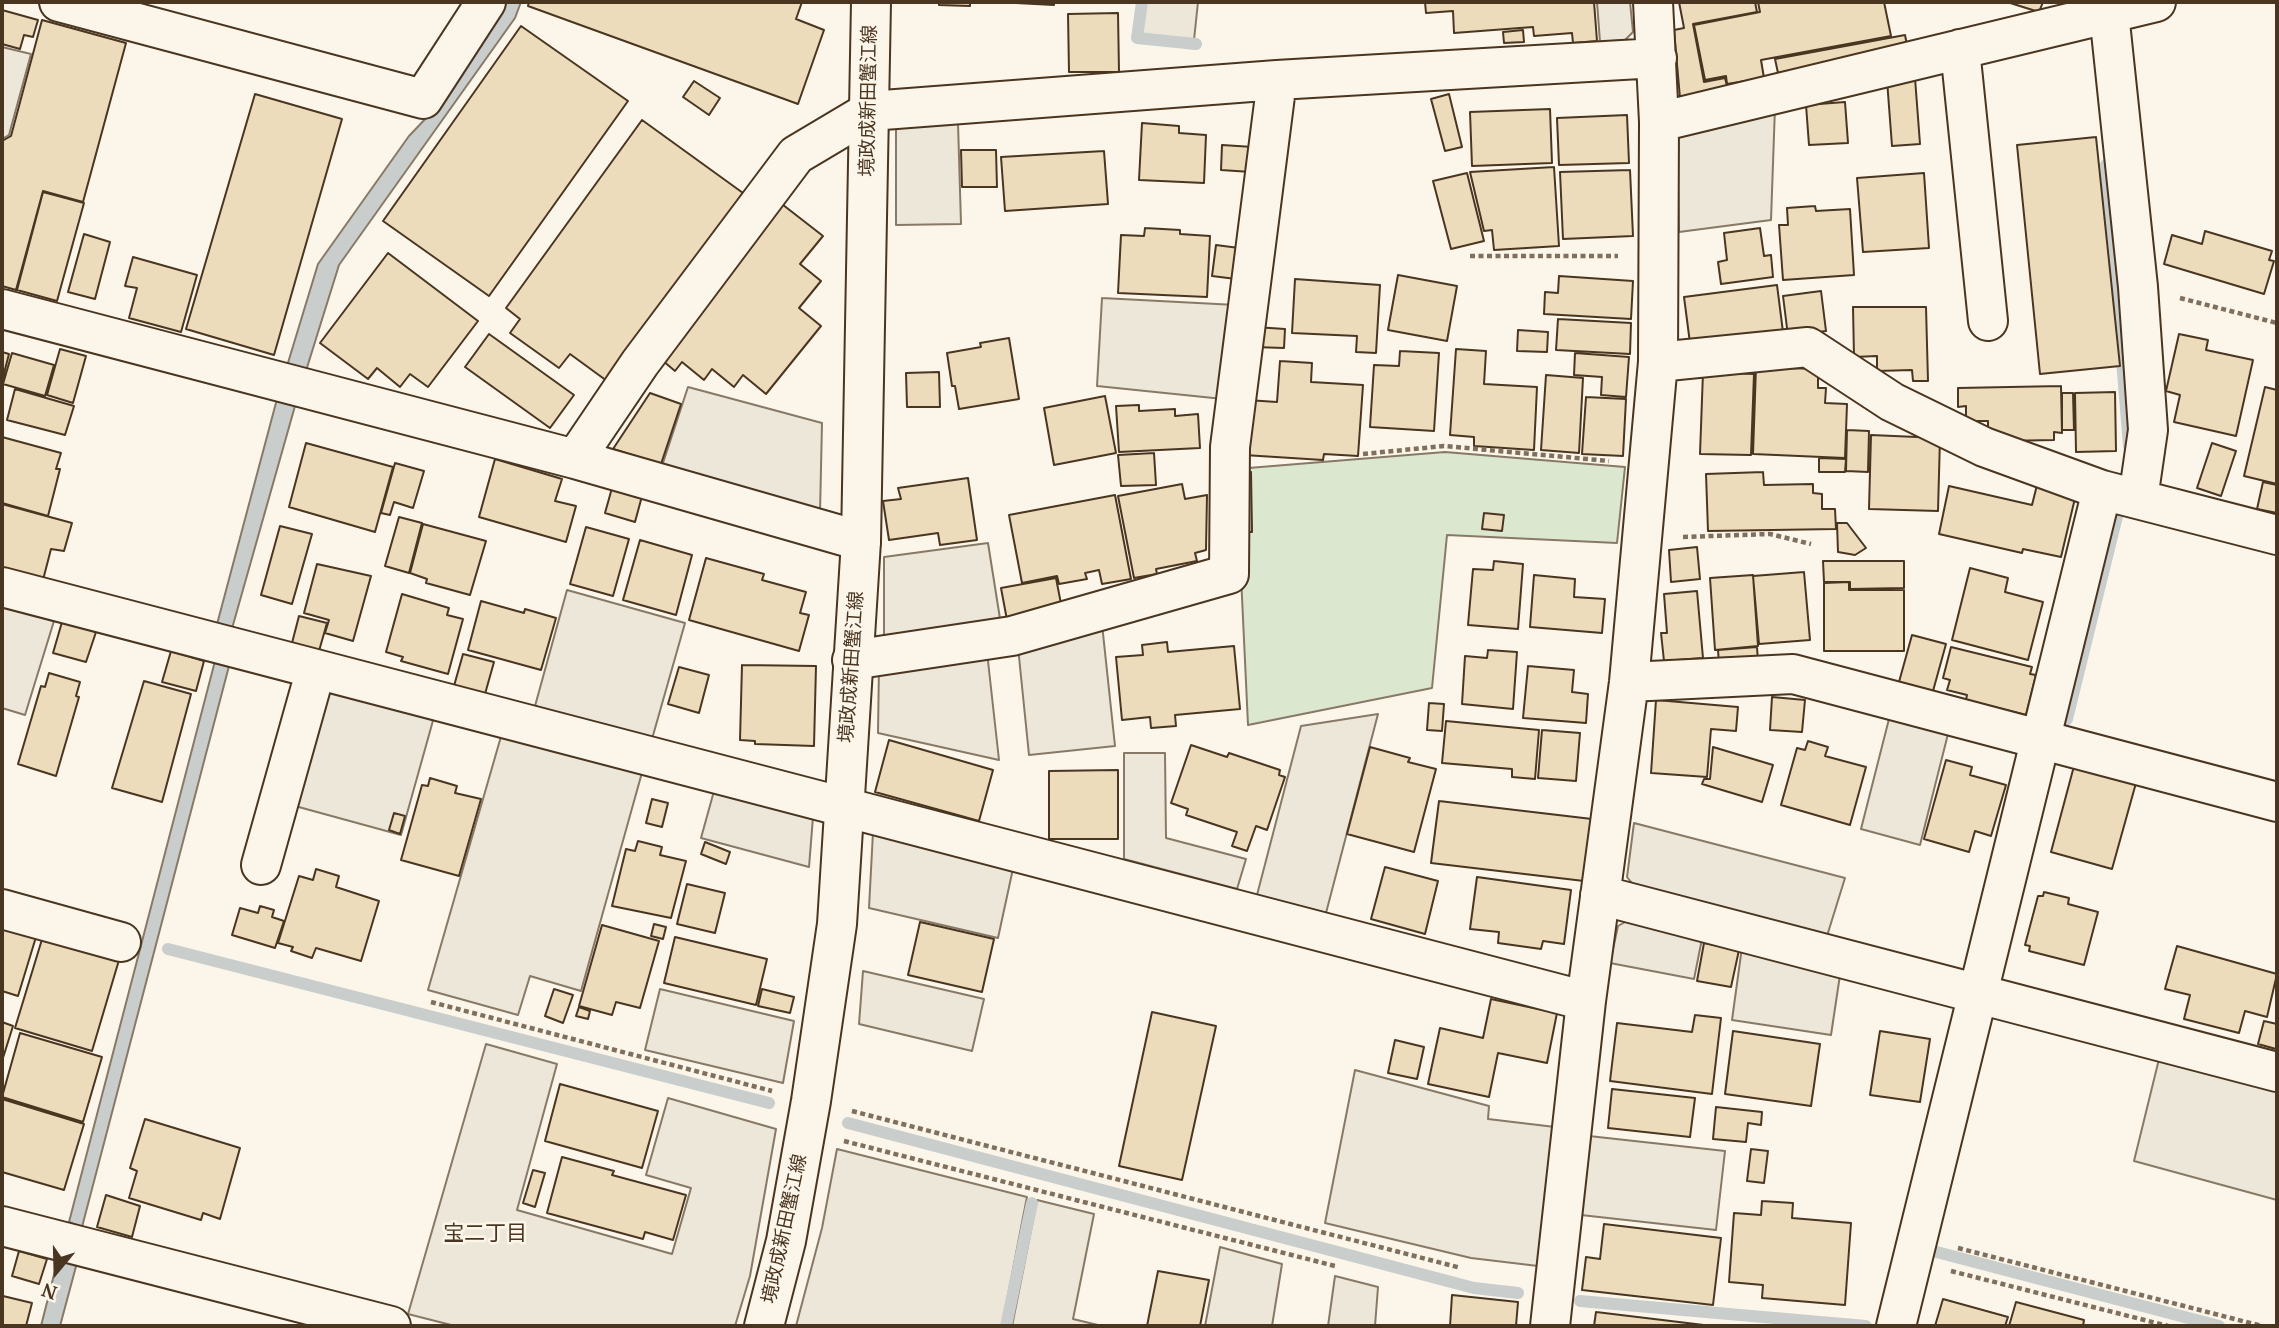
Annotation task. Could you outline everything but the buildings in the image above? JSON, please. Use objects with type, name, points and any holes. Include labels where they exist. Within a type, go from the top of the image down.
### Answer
[{"type":"street","points":[[59,2],[423,100],[486,2]]},
{"type":"street","name":"境政成新田蟹江線","points":[[764,1326],[786,1241],[808,1116],[836,925],[861,541],[871,2]]},
{"type":"street","points":[[1550,1326],[1586,1000],[1629,682],[1658,362],[1659,122],[1653,2]]},
{"type":"street","points":[[1659,122],[2157,2]]},
{"type":"street","points":[[1896,1326],[2040,740],[2120,494],[2148,430],[2138,287],[2109,13]]},
{"type":"street","points":[[1960,49],[1988,321]]},
{"type":"street","points":[[575,459],[640,363],[796,155],[870,111],[1277,80],[1657,58]]},
{"type":"street","points":[[852,660],[1012,636],[1229,575],[1230,447],[1277,80]]},
{"type":"street","points":[[2,309],[575,459],[861,541]]},
{"type":"street","points":[[1658,362],[1808,347],[1892,402],[1983,447],[2120,494],[2277,535]]},
{"type":"street","points":[[2,587],[1586,1000]]},
{"type":"street","points":[[261,865],[316,669]]},
{"type":"street","points":[[1629,682],[1793,674],[2277,802]]},
{"type":"street","points":[[1600,895],[2277,1072]]},
{"type":"street","points":[[2,909],[121,942]]},
{"type":"street","points":[[2,1226],[391,1326]]},
{"type":"path","points":[[1470,256],[1658,256]]},
{"type":"path","points":[[2138,287],[2277,323]]},
{"type":"path","points":[[1363,454],[1444,446],[1648,465]]},
{"type":"path","points":[[1642,538],[1770,534],[1811,544]]},
{"type":"path","points":[[431,1002],[808,1116],[1335,1266]]},
{"type":"path","points":[[808,1116],[1461,1268]]},
{"type":"path","points":[[1956,1247],[2262,1326]]},
{"type":"path","points":[[1950,1270],[2168,1326]]},
{"type":"green space","points":[[1445,452],[1625,467],[1617,543],[1447,535],[1432,688],[1248,725],[1236,469]]},
{"type":"shaded area","points":[[504,2],[521,2],[515,18],[339,265],[295,406],[231,632],[216,628],[277,399],[318,264],[409,136],[430,114]]},
{"type":"shaded area","points":[[1145,2],[1198,2],[1194,40],[1142,34]]},
{"type":"shaded area","points":[[1597,2],[1630,2],[1633,32],[1625,40],[1600,42]]},
{"type":"shaded area","points":[[2,47],[31,54],[9,135],[2,139]]},
{"type":"shaded area","points":[[1775,107],[1771,220],[1679,232],[1677,135]]},
{"type":"shaded area","points":[[958,123],[961,224],[896,225],[896,126]]},
{"type":"shaded area","points":[[1102,298],[1236,305],[1223,399],[1097,386]]},
{"type":"shaded area","points":[[688,387],[822,423],[820,513],[660,472]]},
{"type":"shaded area","points":[[988,543],[1001,625],[884,642],[884,557]]},
{"type":"shaded area","points":[[567,590],[685,623],[652,739],[535,706]]},
{"type":"shaded area","points":[[2,605],[54,621],[25,715],[2,708]]},
{"type":"shaded area","points":[[1102,624],[1115,746],[1029,755],[1018,647]]},
{"type":"shaded area","points":[[987,652],[999,760],[878,733],[879,664]]},
{"type":"shaded area","points":[[215,661],[229,666],[82,1227],[69,1222]]},
{"type":"shaded area","points":[[327,688],[434,717],[401,835],[295,806]]},
{"type":"shaded area","points":[[1378,714],[1326,913],[1257,895],[1301,726]]},
{"type":"shaded area","points":[[1890,715],[1949,730],[1920,845],[1861,829]]},
{"type":"shaded area","points":[[502,733],[643,769],[581,991],[530,976],[518,1015],[428,990]]},
{"type":"shaded area","points":[[1124,753],[1165,753],[1166,838],[1246,859],[1237,889],[1124,859]]},
{"type":"shaded area","points":[[714,791],[813,817],[809,867],[701,838]]},
{"type":"shaded area","points":[[1634,823],[1845,878],[1827,936],[1635,887],[1627,877]]},
{"type":"shaded area","points":[[873,832],[1014,864],[998,938],[869,908]]},
{"type":"shaded area","points":[[1634,917],[1703,934],[1694,979],[1610,963],[1618,926]]},
{"type":"shaded area","points":[[1742,947],[1840,975],[1831,1035],[1732,1020]]},
{"type":"shaded area","points":[[863,971],[984,999],[972,1051],[859,1024]]},
{"type":"shaded area","points":[[660,989],[794,1021],[783,1083],[645,1050]]},
{"type":"shaded area","points":[[486,1044],[557,1064],[517,1210],[672,1254],[691,1188],[646,1175],[668,1098],[776,1129],[750,1276],[735,1326],[455,1326],[408,1314]]},
{"type":"shaded area","points":[[2160,1055],[2277,1086],[2277,1200],[2134,1161]]},
{"type":"shaded area","points":[[1355,1070],[1489,1106],[1488,1119],[1555,1127],[1538,1266],[1471,1258],[1325,1223]]},
{"type":"shaded area","points":[[1589,1136],[1725,1151],[1716,1230],[1581,1215]]},
{"type":"shaded area","points":[[837,1149],[1027,1197],[1002,1326],[796,1326],[822,1228]]},
{"type":"shaded area","points":[[1037,1200],[1094,1214],[1073,1319],[1102,1326],[1012,1326]]},
{"type":"shaded area","points":[[1220,1247],[1282,1264],[1272,1326],[1205,1326]]},
{"type":"shaded area","points":[[59,1255],[78,1259],[60,1326],[41,1326]]},
{"type":"shaded area","points":[[1335,1276],[1378,1287],[1375,1326],[1328,1326]]},
{"type":"waterway","points":[[1142,2],[1137,38],[1196,44]]},
{"type":"waterway","points":[[2106,165],[2129,446]]},
{"type":"waterway","points":[[2067,719],[2119,508]]},
{"type":"waterway","points":[[168,949],[769,1103]]},
{"type":"waterway","points":[[848,1123],[1474,1288],[1518,1293]]},
{"type":"waterway","points":[[1006,1326],[1032,1203]]},
{"type":"waterway","points":[[1932,1239],[1929,1250],[2219,1326]]},
{"type":"waterway","points":[[1580,1301],[1866,1326]]},
{"type":"district","name":"宝二丁目","points":[[485,1234]]}]
